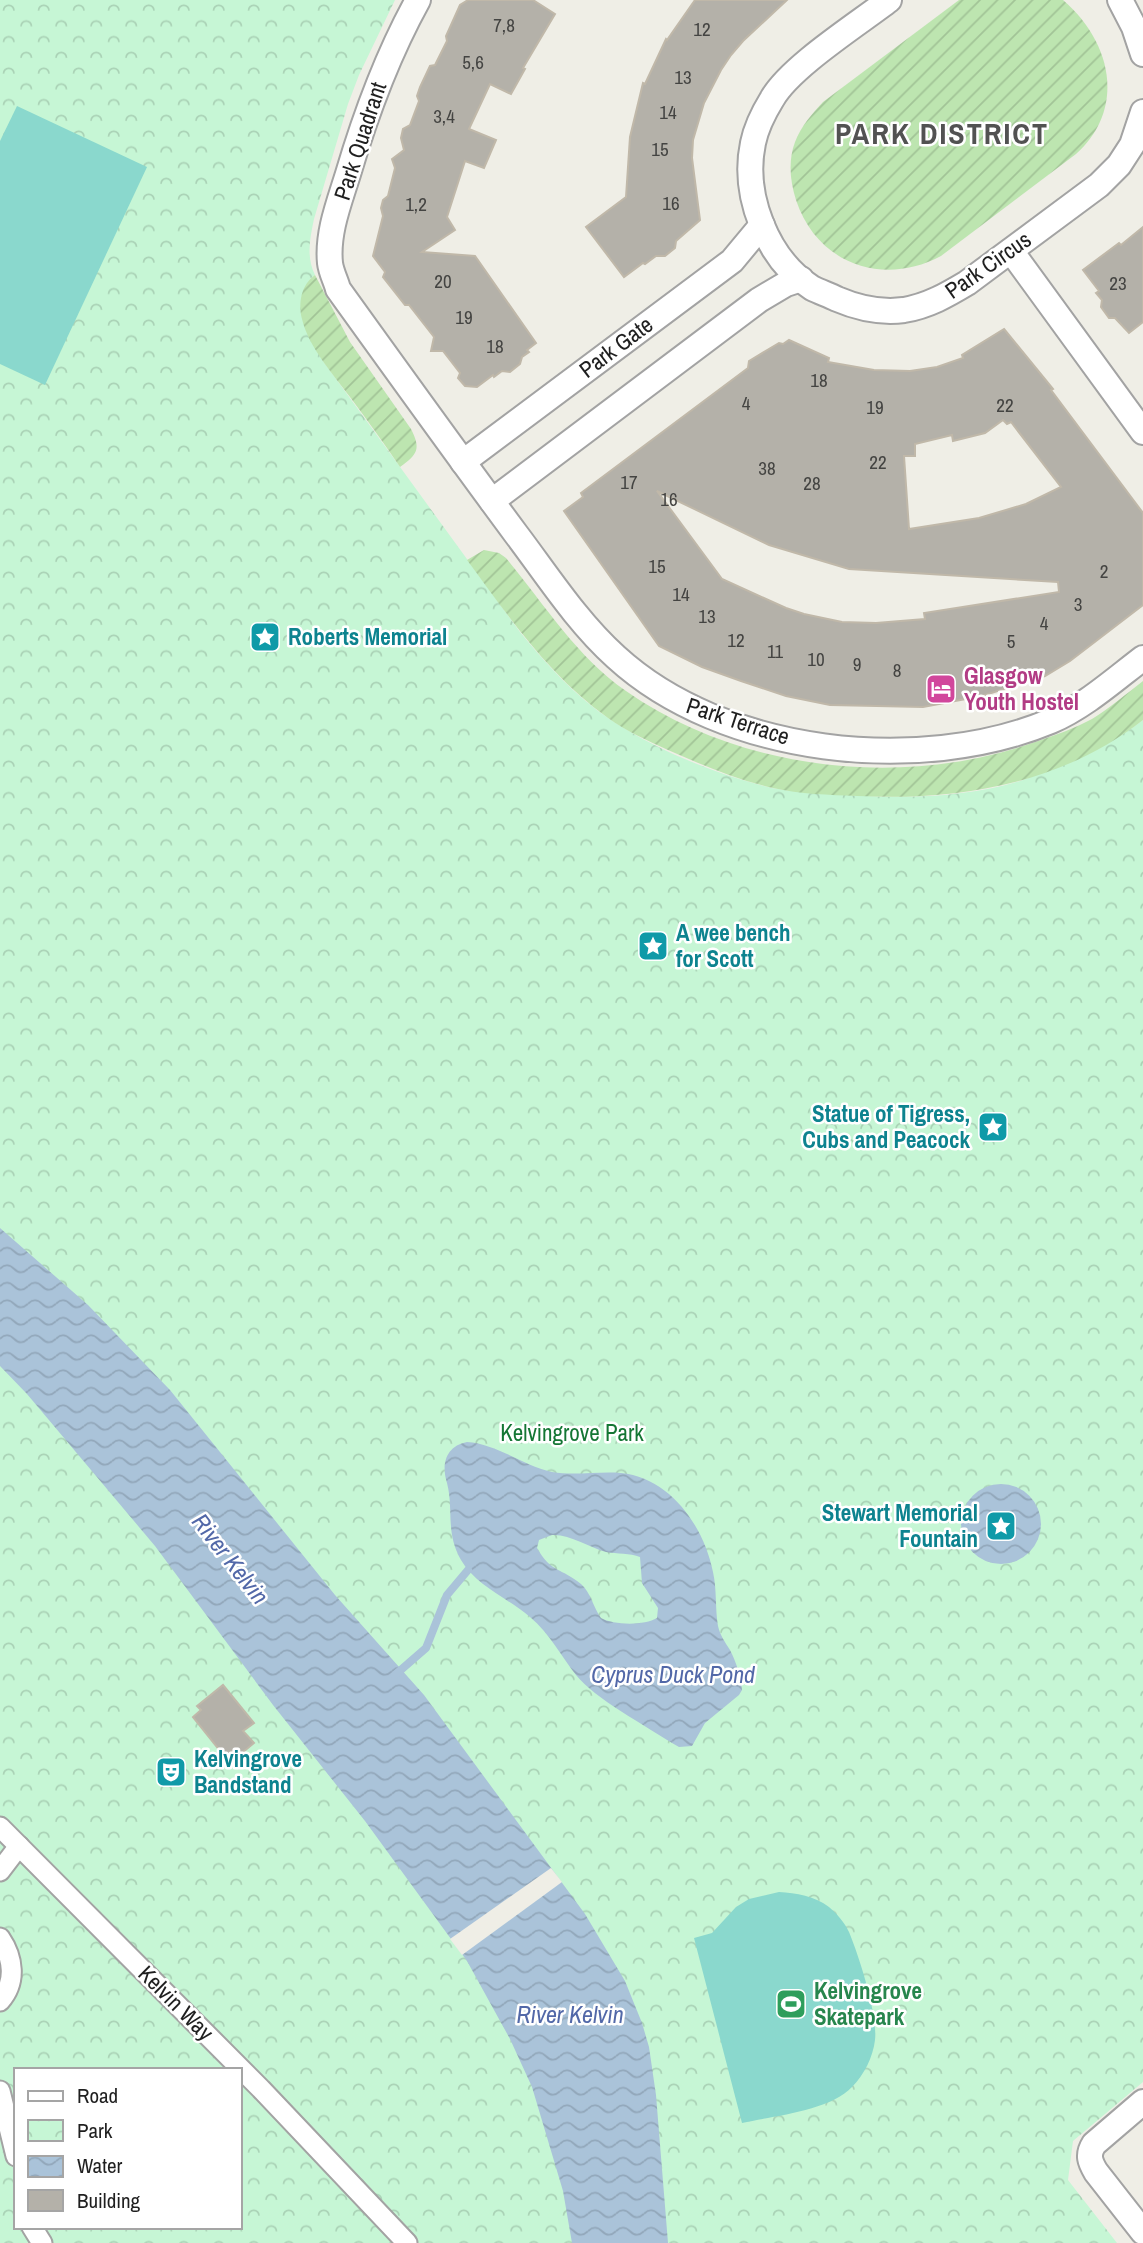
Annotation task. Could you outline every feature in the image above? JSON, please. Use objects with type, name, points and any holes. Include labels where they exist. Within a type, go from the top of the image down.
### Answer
[{"type":"street","name":"Park Quadrant","points":[[338,289],[330,265],[335,215],[369,106],[418,0]]},
{"type":"street","name":"Park Circus","points":[[889,0],[786,79],[772,97],[753,143],[752,188],[762,225],[779,256],[813,288],[865,309],[903,310],[932,303],[1011,251],[1099,185],[1119,165],[1132,145],[1143,112]]},
{"type":"street","points":[[1120,0],[1138,16],[1143,54]]},
{"type":"street","name":"Park Gate","points":[[463,462],[732,261],[762,225]]},
{"type":"street","points":[[1011,251],[1143,432]]},
{"type":"street","points":[[492,501],[759,300],[786,284],[802,279]]},
{"type":"street","name":"Park Terrace","points":[[338,289],[463,462],[599,641],[666,696],[699,712],[774,736],[840,749],[910,751],[993,740],[1027,730],[1064,714],[1143,658]]},
{"type":"street","name":"Kelvin Way","points":[[0,1826],[240,2068]]},
{"type":"street","points":[[0,1871],[19,1846]]},
{"type":"street","points":[[0,1938],[9,1952],[12,1968],[10,1983],[0,2001]]},
{"type":"street","name":"Kelvin Way","points":[[242,2070],[407,2243]]},
{"type":"street","points":[[0,2091],[14,2148]]},
{"type":"street","points":[[1143,2102],[1094,2144],[1089,2152],[1090,2162],[1096,2172],[1143,2232]]},
{"type":"green space","name":"Kelvingrove Park","points":[[0,0],[395,0],[348,104],[314,219],[310,254],[315,275],[310,279],[306,330],[323,361],[520,632],[562,679],[611,720],[668,752],[752,783],[811,793],[881,797],[952,794],[1020,781],[1085,754],[1115,739],[1143,720],[1143,2082],[1073,2141],[1068,2180],[1117,2243],[0,2243]]},
{"type":"green space","points":[[959,0],[1063,0],[1092,35],[1102,55],[1107,75],[1107,96],[1102,116],[1092,136],[1076,154],[941,256],[919,265],[897,269],[875,269],[855,264],[836,254],[819,240],[806,222],[796,200],[791,178],[791,156],[795,142],[804,125],[823,102]]},
{"type":"green space","points":[[315,275],[350,342],[411,429],[416,451],[400,467],[322,360],[305,330],[301,301],[306,284]]},
{"type":"green space","points":[[484,550],[499,553],[506,558],[576,646],[626,691],[672,718],[721,740],[773,755],[826,764],[880,768],[934,765],[987,756],[1045,739],[1086,722],[1143,681],[1143,720],[1078,760],[1007,784],[971,791],[895,797],[857,796],[804,793],[760,785],[707,767],[645,739],[615,723],[567,684],[531,645],[467,560]]},
{"type":"shaded area","points":[[17,106],[147,167],[45,385],[0,364],[0,141]]},
{"type":"shaded area","name":"Kelvingrove Skatepark","points":[[779,1892],[799,1894],[824,1903],[845,1925],[867,1986],[874,2016],[875,2040],[864,2071],[842,2095],[815,2107],[742,2123],[694,1938],[712,1933],[736,1907],[749,1899]]},
{"type":"water","name":"River Kelvin","points":[[0,1228],[88,1305],[170,1390],[335,1595],[424,1695],[585,1914],[625,1981],[649,2047],[656,2095],[668,2243],[572,2243],[563,2191],[532,2087],[510,2039],[467,1961],[365,1821],[273,1705],[155,1546],[27,1394],[0,1366]]},
{"type":"water","name":"Cyprus Duck Pond","points":[[467,1442],[489,1447],[552,1472],[621,1473],[639,1477],[670,1495],[693,1522],[709,1555],[718,1626],[736,1664],[742,1690],[705,1723],[692,1746],[679,1747],[595,1693],[576,1675],[537,1624],[467,1569],[453,1540],[445,1476],[447,1457],[454,1447]],"holes":[[[559,1535],[606,1552],[640,1557],[642,1583],[658,1608],[657,1618],[629,1624],[601,1618],[584,1588],[547,1562],[537,1548],[539,1540]]]},
{"type":"water","name":"Stewart Memorial Fountain","points":[[1001,1484],[1016,1487],[1029,1496],[1038,1509],[1041,1524],[1038,1539],[1029,1552],[1016,1561],[1001,1564],[986,1561],[973,1552],[964,1539],[961,1524],[964,1509],[973,1496],[986,1487]]},
{"type":"pier","points":[[551,1868],[562,1882],[462,1955],[450,1939]]},
{"type":"building","points":[[468,0],[533,0],[555,14],[511,94],[490,84],[469,129],[496,140],[484,168],[465,161],[447,217],[455,230],[422,252],[475,256],[536,343],[527,350],[529,352],[522,357],[520,364],[510,372],[502,371],[494,377],[493,375],[477,387],[465,386],[458,378],[460,373],[443,351],[431,351],[434,337],[383,277],[385,272],[373,256],[383,216],[383,200],[388,196],[395,168],[392,159],[404,150],[401,138],[403,129],[410,125],[419,101],[417,96],[420,87],[447,41],[446,36],[460,5]]},
{"type":"building","points":[[695,0],[787,0],[731,55],[704,103],[693,140],[692,158],[700,220],[676,241],[675,248],[665,256],[656,256],[624,277],[586,227],[626,197],[630,137],[643,83],[645,84],[666,39]]},
{"type":"building","points":[[1143,227],[1143,322],[1129,333],[1115,318],[1109,318],[1101,307],[1102,300],[1096,293],[1099,291],[1083,270]]},
{"type":"building","points":[[1004,329],[1053,389],[1051,390],[1143,513],[1143,605],[1070,661],[1045,676],[982,696],[923,707],[830,705],[786,696],[741,681],[702,667],[659,646],[564,511],[583,497],[581,493],[748,368],[749,361],[779,343],[783,344],[789,340],[829,358],[828,362],[874,370],[910,371],[937,367],[963,358],[962,355]],"holes":[[[1003,420],[1007,424],[1011,422],[1061,487],[1026,504],[979,518],[909,529],[904,456],[915,456],[915,444],[952,435],[953,441],[985,433]],[[657,491],[769,545],[849,569],[1058,582],[1059,592],[924,613],[925,619],[876,623],[842,622],[804,614],[722,579]]]},
{"type":"building","points":[[223,1685],[254,1723],[243,1731],[254,1743],[237,1757],[232,1751],[225,1757],[193,1717],[201,1710],[197,1706]]},
{"type":"waterway","points":[[395,1675],[426,1648],[447,1595],[468,1570]]},
{"type":"place","name":"Roberts Memorial","points":[[265,637]]},
{"type":"place","name":"Glasgow Youth Hostel","points":[[941,689]]},
{"type":"place","name":"A wee bench for Scott","points":[[653,946]]},
{"type":"place","name":"Statue of Tigress, Cubs and Peacock","points":[[993,1127]]},
{"type":"place","name":"Stewart Memorial Fountain","points":[[1001,1526]]},
{"type":"place","name":"Kelvingrove Bandstand","points":[[171,1772]]},
{"type":"place","name":"Kelvingrove Skatepark","points":[[791,2004]]},
{"type":"district","name":"PARK DISTRICT","points":[[942,134]]}]
